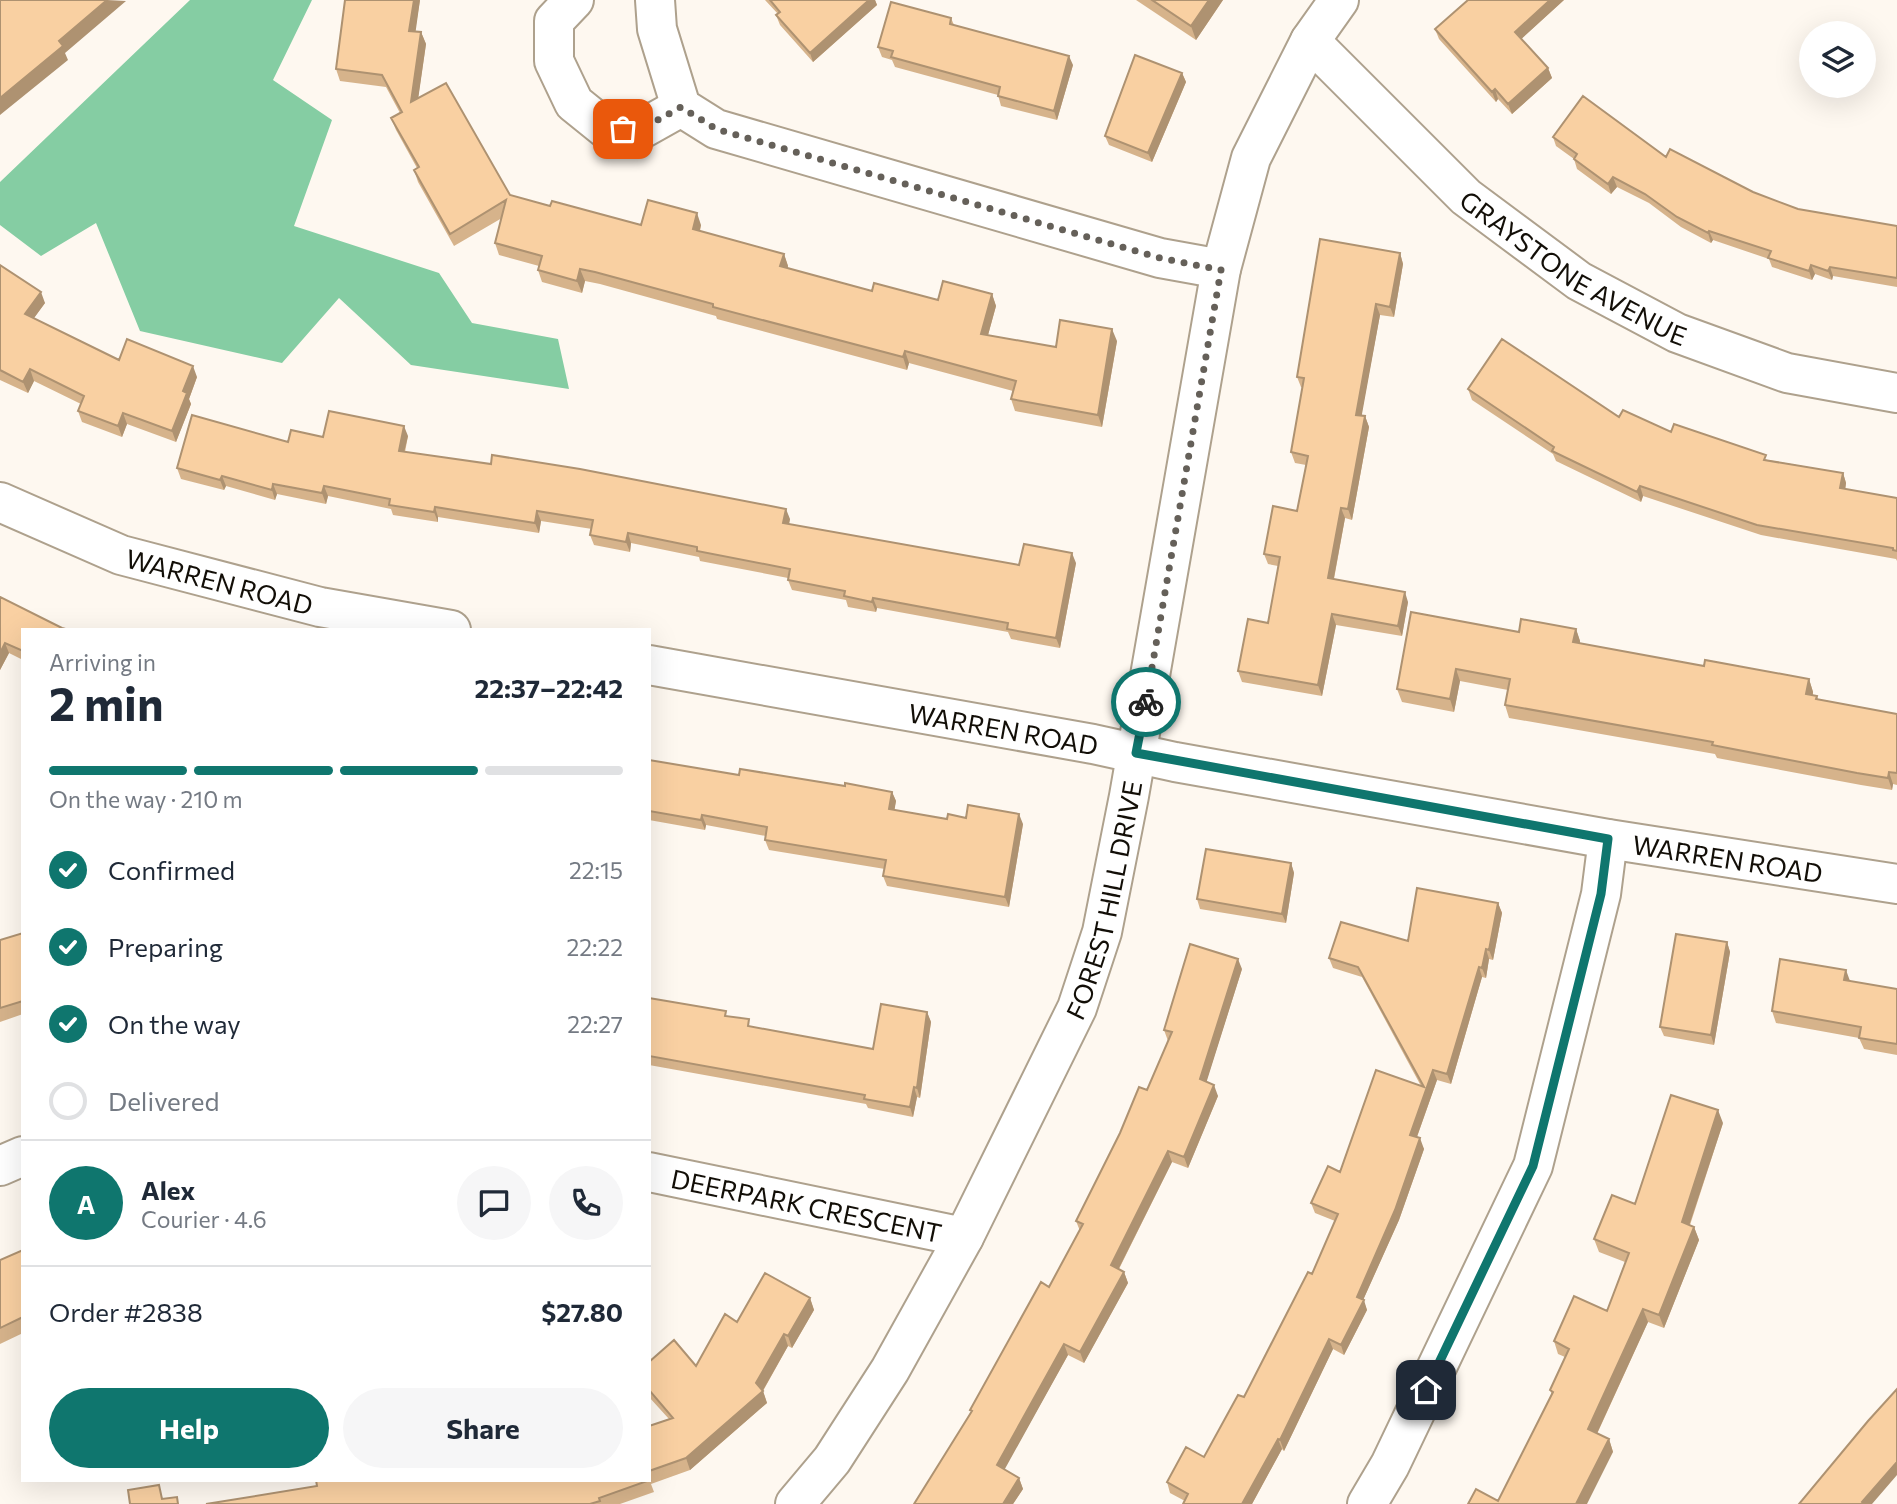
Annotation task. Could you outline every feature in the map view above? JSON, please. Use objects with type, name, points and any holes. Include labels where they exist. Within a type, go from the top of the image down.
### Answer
[{"type":"street","points":[[575,0],[554,21],[554,61],[574,103],[605,128],[640,130],[681,107]]},
{"type":"street","points":[[655,0],[657,29],[681,107],[716,129],[1160,258],[1221,270]]},
{"type":"street","name":"FOREST HILL DRIVE","points":[[795,1504],[832,1460],[890,1370],[964,1237],[1077,1008],[1102,932],[1221,270],[1251,158],[1310,41],[1339,0]]},
{"type":"street","name":"GRAYSTONE AVENUE","points":[[1310,41],[1466,197],[1579,281],[1678,333],[1787,373],[1897,393]]},
{"type":"street","name":"WARREN ROAD","points":[[0,502],[121,555],[320,607],[440,628]]},
{"type":"street","name":"WARREN ROAD","points":[[651,665],[1608,839],[1897,884]]},
{"type":"street","points":[[1367,1504],[1390,1465],[1533,1166],[1601,894],[1608,839]]},
{"type":"street","points":[[0,1166],[21,1157]]},
{"type":"street","name":"DEERPARK CRESCENT","points":[[651,1172],[964,1237]]},
{"type":"green space","points":[[190,0],[312,0],[273,80],[332,120],[294,226],[439,273],[472,323],[558,339],[569,389],[411,365],[339,298],[282,363],[140,331],[96,223],[41,256],[0,225],[0,182]]},
{"type":"building","points":[[0,0],[107,0],[59,41],[63,46],[0,98]]},
{"type":"building","points":[[345,0],[414,0],[409,31],[421,32],[411,102],[446,83],[510,195],[550,206],[552,201],[641,225],[648,200],[697,213],[693,229],[784,254],[780,266],[872,291],[874,283],[938,300],[943,281],[992,294],[981,334],[1056,347],[1060,320],[1112,329],[1098,415],[1011,399],[1016,381],[905,351],[903,357],[713,307],[713,304],[595,272],[580,269],[577,281],[538,270],[542,256],[495,243],[506,200],[450,234],[414,170],[419,167],[391,118],[402,112],[382,75],[336,69]]},
{"type":"building","points":[[770,0],[869,0],[810,53],[776,15],[780,12]]},
{"type":"building","points":[[1152,0],[1209,0],[1191,26]]},
{"type":"building","points":[[1468,0],[1550,0],[1515,32],[1548,68],[1508,104],[1495,89],[1492,92],[1435,29]]},
{"type":"building","points":[[891,2],[951,18],[950,24],[1069,56],[1054,111],[998,96],[1000,87],[891,57],[893,51],[878,47]]},
{"type":"building","points":[[1135,55],[1182,73],[1148,153],[1105,136]]},
{"type":"building","points":[[1583,96],[1666,157],[1670,149],[1753,192],[1798,209],[1897,226],[1897,278],[1830,267],[1828,271],[1811,265],[1809,271],[1768,258],[1771,251],[1709,231],[1708,233],[1613,177],[1608,184],[1574,159],[1577,154],[1553,137]]},
{"type":"building","points":[[1320,239],[1400,253],[1390,307],[1376,304],[1356,415],[1365,416],[1348,509],[1341,508],[1328,578],[1405,592],[1398,626],[1332,614],[1318,685],[1238,671],[1248,619],[1268,623],[1280,557],[1264,554],[1273,506],[1297,511],[1308,456],[1291,452],[1304,378],[1297,377]]},
{"type":"building","points":[[0,265],[41,292],[25,314],[119,360],[127,339],[193,366],[183,391],[187,393],[172,431],[123,413],[118,426],[78,411],[84,396],[30,369],[23,382],[0,370]]},
{"type":"building","points":[[1502,339],[1619,417],[1623,410],[1671,432],[1674,424],[1766,455],[1764,460],[1843,473],[1840,488],[1897,498],[1897,551],[1893,548],[1757,525],[1640,486],[1637,492],[1552,451],[1554,447],[1468,389]]},
{"type":"building","points":[[329,411],[404,426],[399,451],[491,464],[492,455],[580,469],[786,509],[783,523],[1019,565],[1024,544],[1072,553],[1056,638],[1007,629],[1008,623],[873,598],[872,602],[844,596],[845,591],[788,580],[790,569],[697,551],[697,547],[628,533],[626,542],[590,535],[593,520],[537,511],[535,523],[435,507],[434,512],[389,505],[390,499],[324,486],[322,493],[273,484],[272,490],[222,476],[220,480],[177,468],[192,415],[288,442],[291,430],[323,437]]},
{"type":"building","points":[[0,597],[62,628],[21,628],[21,650],[5,643],[0,653]]},
{"type":"building","points":[[1411,612],[1519,632],[1521,619],[1576,629],[1573,642],[1704,666],[1705,660],[1809,679],[1806,694],[1817,696],[1816,699],[1897,714],[1897,773],[1889,772],[1888,778],[1857,773],[1712,745],[1713,742],[1505,705],[1510,679],[1456,669],[1450,699],[1397,689]]},
{"type":"building","points":[[651,760],[739,775],[740,769],[892,792],[889,809],[947,819],[948,814],[966,818],[968,805],[1019,814],[1005,897],[883,876],[886,860],[765,840],[767,827],[702,815],[701,820],[651,811]]},
{"type":"building","points":[[1206,849],[1291,863],[1282,914],[1197,899]]},
{"type":"building","points":[[1417,888],[1498,903],[1489,950],[1486,949],[1482,968],[1479,967],[1447,1074],[1433,1070],[1410,1135],[1420,1138],[1395,1210],[1357,1297],[1364,1300],[1341,1345],[1329,1339],[1280,1440],[1278,1439],[1242,1504],[1183,1504],[1188,1494],[1167,1482],[1186,1447],[1204,1457],[1238,1395],[1244,1397],[1308,1272],[1312,1274],[1338,1214],[1311,1203],[1328,1166],[1340,1172],[1376,1070],[1424,1087],[1358,967],[1329,958],[1341,922],[1408,941]]},
{"type":"building","points":[[21,934],[21,1002],[0,1008],[0,940]]},
{"type":"building","points":[[1676,934],[1727,942],[1711,1035],[1660,1027]]},
{"type":"building","points":[[1190,944],[1238,959],[1200,1079],[1214,1085],[1184,1157],[1168,1151],[1111,1265],[1124,1272],[1080,1352],[1064,1344],[997,1465],[1019,1478],[1003,1504],[914,1504],[972,1411],[970,1410],[1041,1282],[1049,1287],[1083,1224],[1076,1221],[1120,1133],[1139,1087],[1147,1090],[1172,1032],[1164,1030]]},
{"type":"building","points":[[1780,959],[1846,970],[1844,980],[1897,989],[1897,1044],[1859,1038],[1861,1027],[1772,1011]]},
{"type":"building","points":[[651,998],[726,1011],[725,1016],[749,1019],[748,1026],[873,1049],[881,1004],[927,1012],[917,1088],[914,1087],[910,1107],[864,1099],[865,1095],[651,1056]]},
{"type":"building","points":[[1671,1095],[1718,1110],[1682,1222],[1694,1227],[1659,1315],[1643,1309],[1588,1429],[1609,1439],[1576,1504],[1468,1504],[1476,1489],[1498,1501],[1553,1392],[1550,1390],[1569,1349],[1554,1341],[1574,1296],[1607,1311],[1629,1253],[1594,1239],[1612,1195],[1635,1204]]},
{"type":"building","points":[[21,1251],[21,1318],[0,1328],[0,1260]]},
{"type":"building","points":[[765,1273],[810,1298],[788,1336],[784,1334],[756,1383],[763,1391],[686,1458],[651,1470],[651,1425],[673,1418],[651,1392],[651,1360],[674,1340],[696,1366],[725,1314],[737,1322]]},
{"type":"building","points":[[1897,1389],[1897,1462],[1862,1502],[1864,1504],[1799,1504],[1868,1421]]},
{"type":"building","points":[[316,1482],[644,1482],[599,1498],[600,1501],[590,1504],[206,1504],[317,1486]]},
{"type":"building","points":[[159,1485],[162,1499],[177,1497],[178,1504],[130,1504],[128,1490]]},
{"type":"way so far","points":[[623,129],[640,130],[681,107],[716,129],[1160,258],[1221,270],[1146,702]]},
{"type":"route","points":[[1146,702],[1136,753],[1608,839],[1601,894],[1533,1166],[1426,1390]]}]
